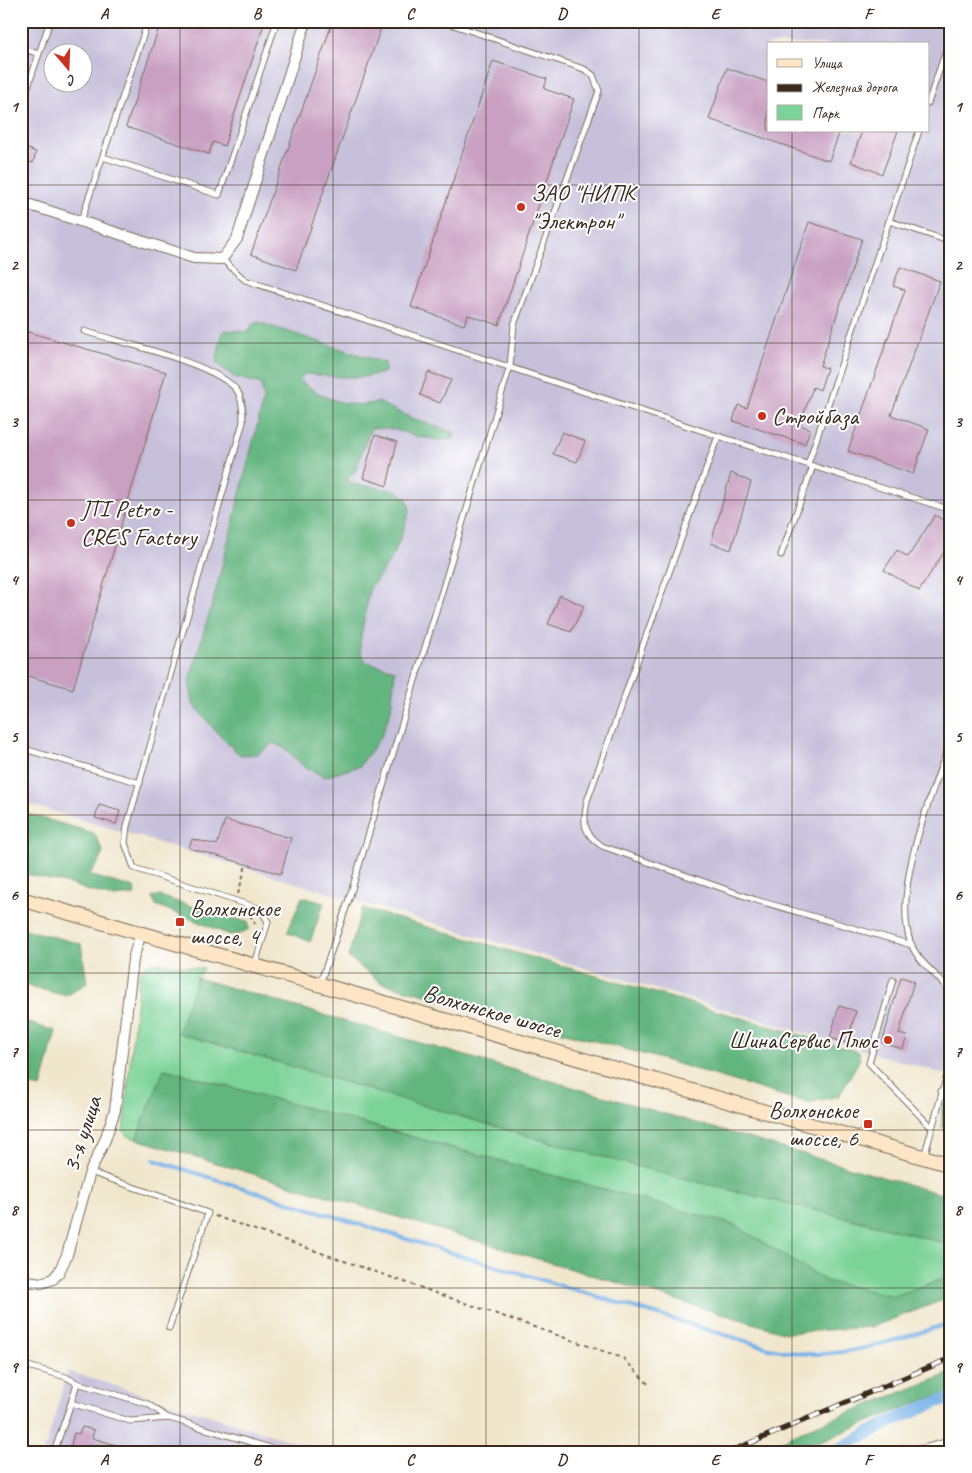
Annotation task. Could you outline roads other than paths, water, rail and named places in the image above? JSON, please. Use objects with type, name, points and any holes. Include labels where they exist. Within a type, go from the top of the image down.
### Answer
[{"type":"main road","name":"Волхонское шоссе","points":[[21,899],[951,1165]]},
{"type":"street","points":[[21,202],[194,258],[222,259],[237,239],[306,21]]},
{"type":"street","name":"3-я улица","points":[[21,1280],[41,1283],[53,1279],[67,1255],[90,1172],[105,1140],[115,1110],[133,959],[140,933]]},
{"type":"street","points":[[918,1452],[951,1443]]},
{"type":"lane","points":[[21,107],[50,21]]},
{"type":"lane","points":[[81,221],[148,21]]},
{"type":"lane","points":[[103,157],[219,195],[277,21]]},
{"type":"lane","points":[[320,985],[349,899],[510,366],[514,325],[599,91],[593,75],[584,70],[442,21]]},
{"type":"lane","points":[[930,97],[951,36]]},
{"type":"lane","points":[[21,48],[39,54]]},
{"type":"lane","points":[[781,555],[919,132]]},
{"type":"lane","points":[[889,221],[951,242]]},
{"type":"lane","points":[[222,259],[245,280],[718,436],[951,510]]},
{"type":"lane","points":[[84,331],[192,363],[229,382],[239,394],[243,422],[140,783],[125,843],[134,868],[261,909],[268,922],[254,966]]},
{"type":"lane","points":[[718,436],[587,801],[584,818],[586,830],[592,839],[602,846],[756,900],[912,945]]},
{"type":"lane","points":[[951,740],[916,835],[908,888],[906,924],[912,945],[924,965],[948,988],[951,995]]},
{"type":"lane","points":[[21,748],[140,783]]},
{"type":"lane","points":[[893,980],[869,1063],[932,1127]]},
{"type":"lane","points":[[924,1157],[951,1061]]},
{"type":"lane","points":[[942,1091],[951,1093]]},
{"type":"lane","points":[[90,1172],[208,1213],[169,1328]]},
{"type":"lane","points":[[21,1364],[148,1404],[168,1418],[284,1452]]},
{"type":"lane","points":[[54,1452],[77,1383]]},
{"type":"lane","points":[[71,1403],[130,1421],[168,1418]]},
{"type":"waterway","points":[[154,1160],[442,1250],[769,1348],[806,1354],[847,1351],[882,1344],[951,1323]]},
{"type":"waterway","points":[[833,1452],[890,1422],[939,1401],[951,1399]]},
{"type":"railway","points":[[729,1452],[951,1358]]},
{"type":"place","name":"ЗАО \"НИПК \"Электрон\"","points":[[521,207]]},
{"type":"place","name":"Стройбаза","points":[[762,416]]},
{"type":"place","name":"JTI Petro - CRES Factory","points":[[71,523]]},
{"type":"place","name":"Волхонское шоссе, 4","points":[[180,922]]},
{"type":"place","name":"ШинаСервис Плюс","points":[[888,1040]]},
{"type":"place","name":"Волхонское шоссе, 6","points":[[868,1124]]}]
